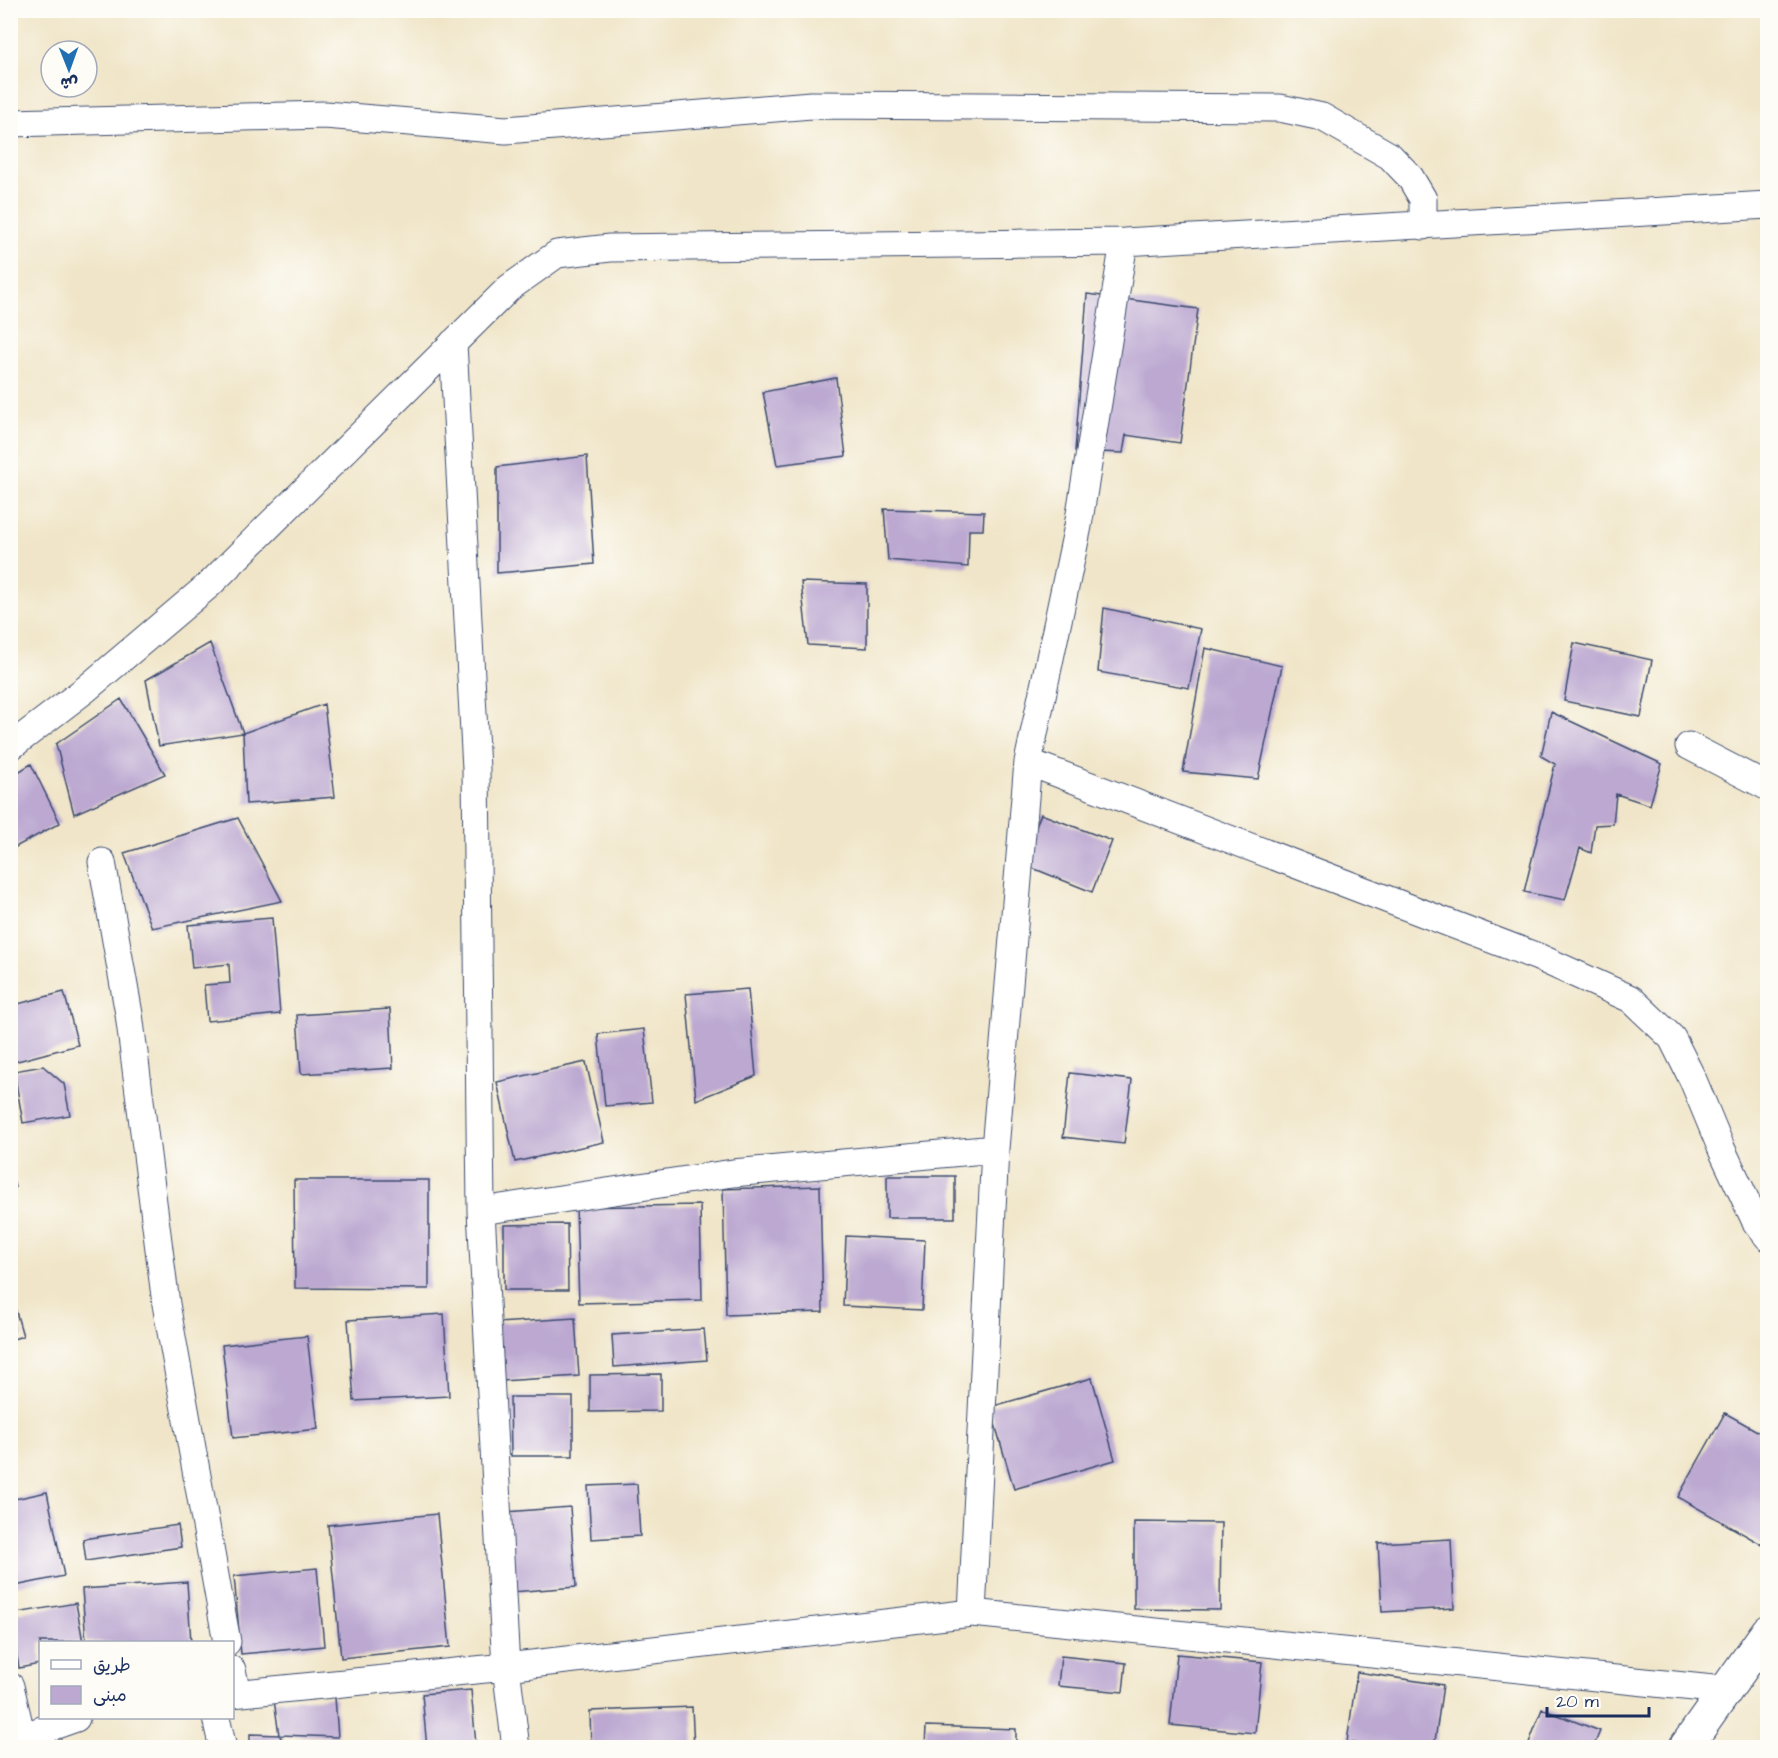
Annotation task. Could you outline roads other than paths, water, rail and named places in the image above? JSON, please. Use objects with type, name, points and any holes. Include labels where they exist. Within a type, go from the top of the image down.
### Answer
[{"type":"street","points":[[10,123],[325,115],[506,130],[811,105],[1280,108],[1322,117],[1390,156],[1410,177],[1422,199],[1424,226]]},
{"type":"street","points":[[10,747],[86,689],[210,584],[509,288],[557,254],[610,248],[1124,242],[1767,205]]},
{"type":"street","points":[[972,1613],[995,1149],[1028,762],[1078,526],[1124,242]]},
{"type":"street","points":[[453,343],[476,769],[481,1211],[506,1667],[516,1748]]},
{"type":"street","points":[[1689,746],[1767,787]]},
{"type":"street","points":[[1028,762],[1538,957],[1631,999],[1672,1038],[1751,1212],[1767,1237]]},
{"type":"street","points":[[102,862],[129,1014],[166,1304],[227,1641]]},
{"type":"street","points":[[481,1211],[733,1173],[995,1149]]},
{"type":"street","points":[[234,1685],[506,1667],[972,1613],[1723,1690]]},
{"type":"street","points":[[1684,1748],[1767,1631]]},
{"type":"street","points":[[10,1686],[16,1741],[73,1719]]},
{"type":"street","points":[[216,1719],[223,1748]]}]
